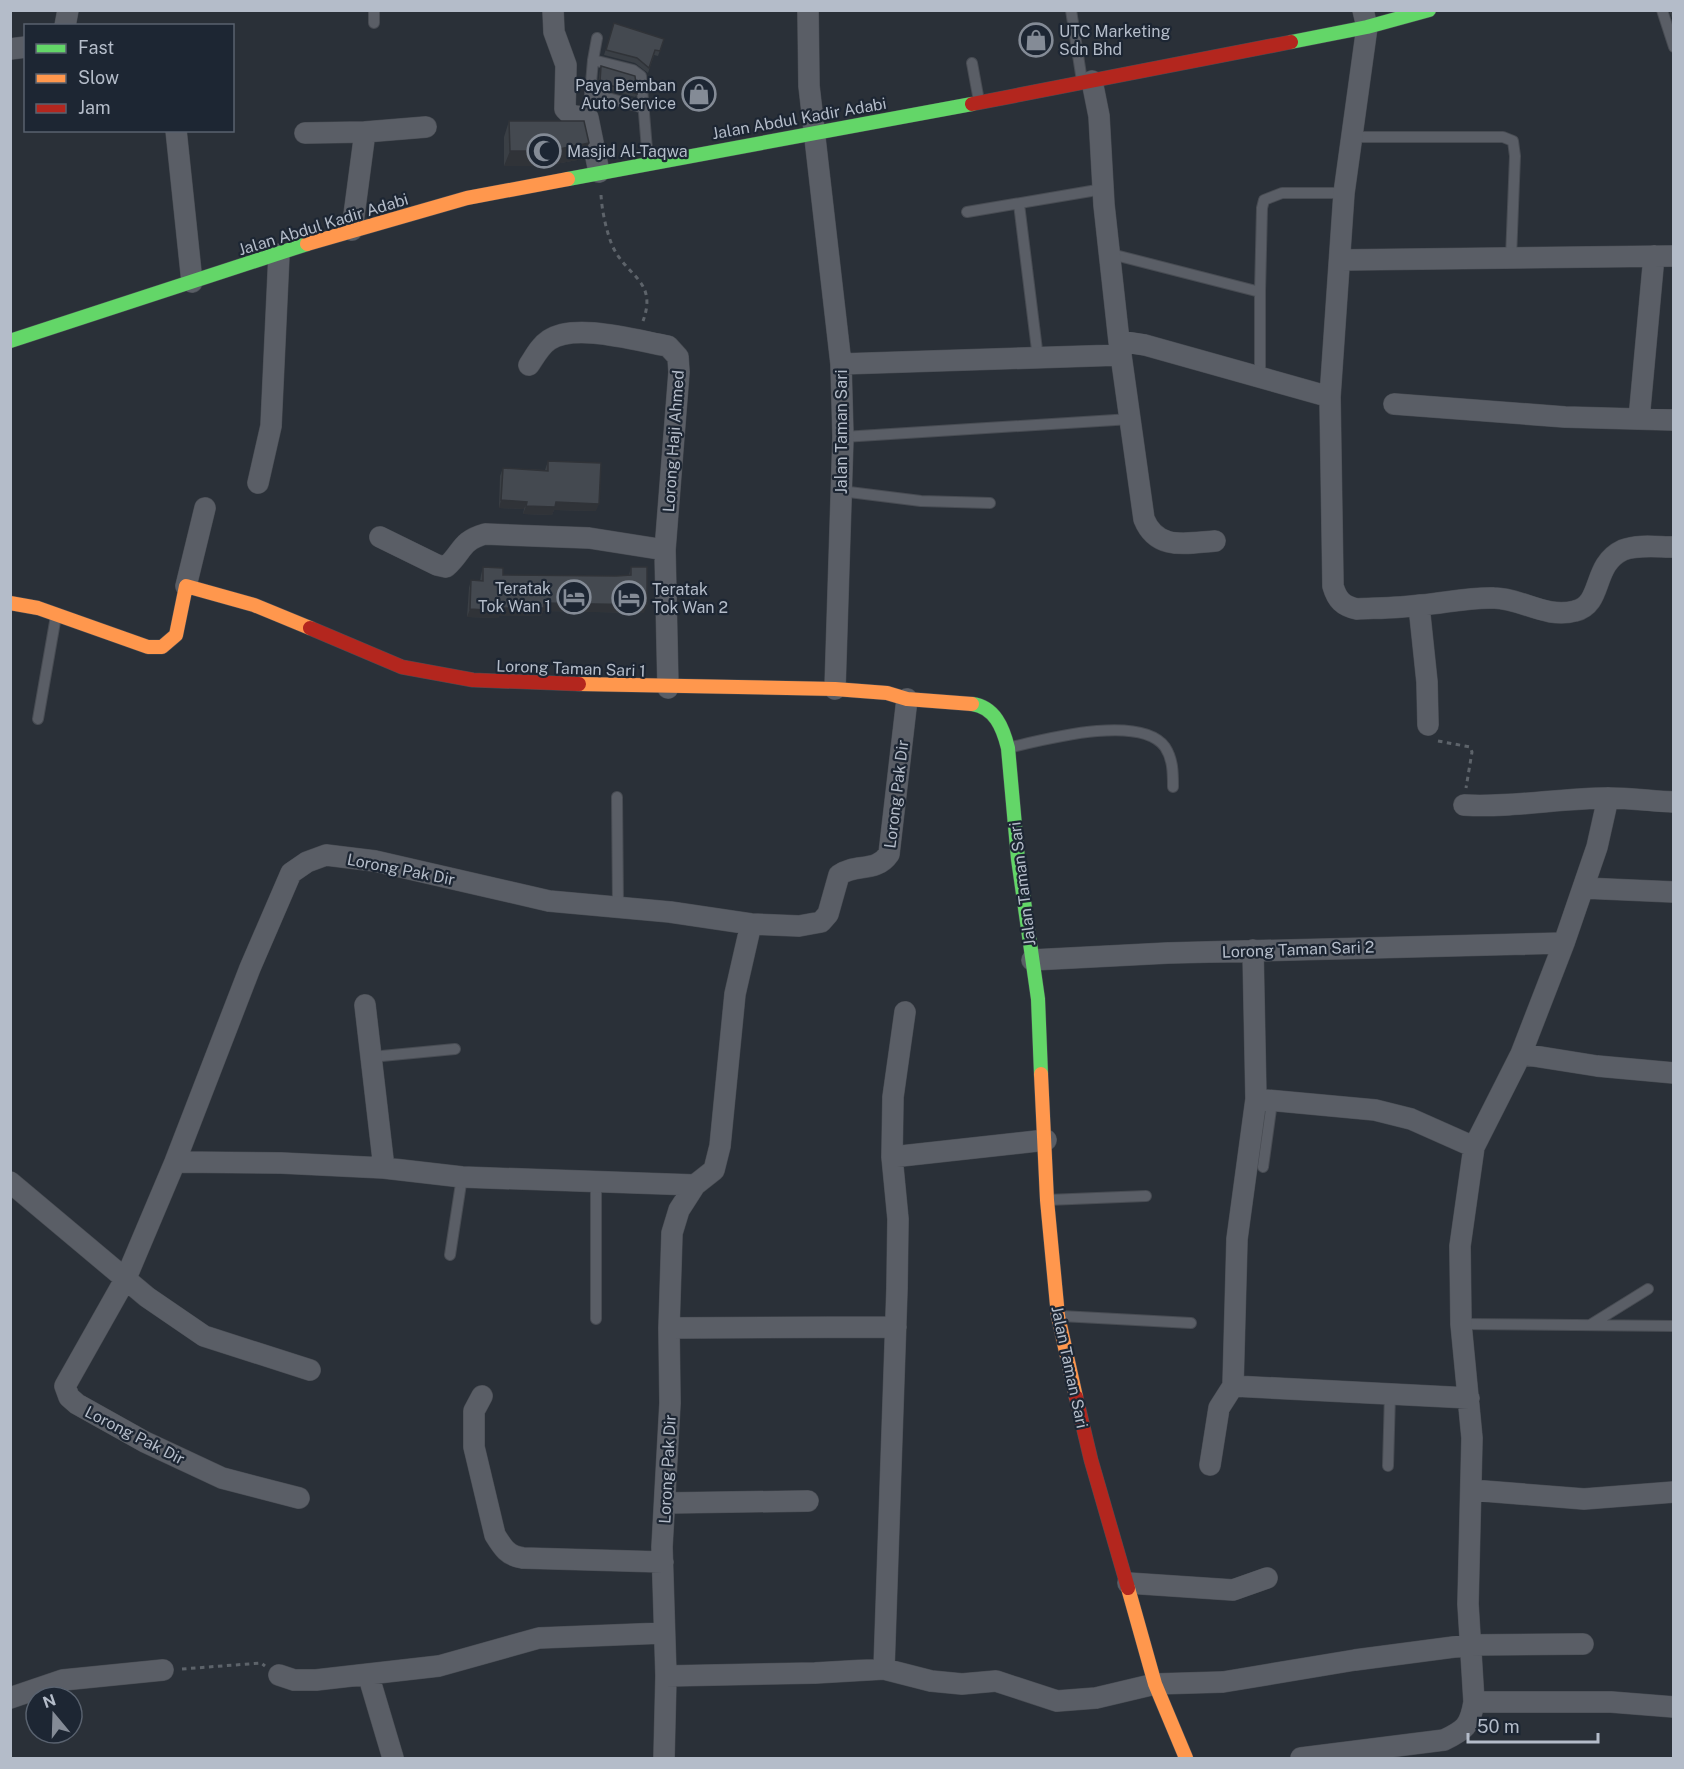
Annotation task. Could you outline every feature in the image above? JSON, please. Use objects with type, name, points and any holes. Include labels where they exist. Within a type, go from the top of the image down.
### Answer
[{"type":"street","points":[[553,10],[554,33],[566,65],[565,109],[571,115],[588,118],[598,172]]},
{"type":"street","name":"Jalan Taman Sari","points":[[808,10],[809,86],[813,133],[841,364],[843,438],[835,689],[887,693],[907,699],[976,704],[993,713],[1004,731],[1008,748],[1018,859],[1038,999],[1047,1200],[1058,1316],[1091,1460],[1155,1683],[1186,1758]]},
{"type":"street","name":"Jalan Abdul Kadir Adabi","points":[[10,341],[352,230],[467,198],[648,162],[1087,82],[1365,19],[1429,10]]},
{"type":"street","points":[[1365,19],[1353,137],[1344,193],[1330,398],[1335,594],[1347,607],[1357,609],[1419,606],[1497,598],[1554,613],[1574,612],[1587,606],[1609,559],[1624,550],[1635,547],[1674,547]]},
{"type":"street","points":[[1087,82],[1099,116],[1103,189],[1120,348],[1143,519],[1152,535],[1172,544],[1215,541]]},
{"type":"street","points":[[305,133],[365,132],[426,127]]},
{"type":"street","points":[[176,132],[192,282]]},
{"type":"street","points":[[352,230],[365,132]]},
{"type":"street","points":[[258,483],[271,426],[279,254]]},
{"type":"street","points":[[1341,260],[1664,256],[1639,419]]},
{"type":"street","name":"Lorong Haji Ahmed","points":[[529,365],[539,349],[550,339],[566,333],[582,332],[668,346],[678,357],[680,372],[665,550],[668,688]]},
{"type":"street","points":[[841,364],[1038,358],[1145,345],[1330,398]]},
{"type":"street","points":[[1394,404],[1674,420]]},
{"type":"street","points":[[10,603],[56,615],[128,642],[148,647],[162,647],[176,635],[205,508]]},
{"type":"street","points":[[380,537],[437,566],[446,567],[462,545],[471,538],[485,534],[589,538],[665,550]]},
{"type":"street","name":"Lorong Taman Sari 1","points":[[186,586],[254,605],[316,629],[402,667],[473,680],[668,688],[835,689]]},
{"type":"street","points":[[1419,606],[1427,682],[1428,725]]},
{"type":"street","name":"Lorong Pak Dir","points":[[299,1498],[222,1479],[145,1442],[76,1404],[69,1397],[65,1386],[126,1278],[175,1162],[250,968],[291,873],[307,862],[326,855],[375,861],[549,901],[670,912],[751,924],[799,926],[821,922],[828,914],[839,875],[846,870],[873,867],[883,863],[889,854],[907,699]]},
{"type":"street","points":[[1301,1758],[1444,1740],[1464,1731],[1472,1717],[1474,1702],[1469,1645],[1472,1438],[1461,1324],[1460,1246],[1474,1147],[1521,1054],[1564,943],[1597,847],[1608,798]]},
{"type":"street","points":[[1464,805],[1504,806],[1608,798],[1674,802]]},
{"type":"street","points":[[1583,888],[1674,892]]},
{"type":"street","name":"Lorong Pak Dir","points":[[663,1758],[666,1676],[663,1562],[670,1403],[669,1328],[672,1233],[679,1210],[695,1185],[714,1170],[720,1146],[735,994],[751,924]]},
{"type":"street","name":"Lorong Taman Sari 2","points":[[1032,960],[1252,950],[1564,943]]},
{"type":"street","points":[[1210,1465],[1219,1408],[1233,1386],[1237,1239],[1264,1101],[1252,950]]},
{"type":"street","points":[[365,1005],[384,1168]]},
{"type":"street","points":[[885,1669],[898,1218],[892,1157],[893,1097],[905,1012]]},
{"type":"street","points":[[1521,1054],[1598,1066],[1674,1073]]},
{"type":"street","points":[[1264,1101],[1375,1110],[1411,1119],[1474,1147]]},
{"type":"street","points":[[892,1157],[1046,1140]]},
{"type":"street","points":[[175,1162],[281,1163],[384,1168],[462,1177],[695,1185]]},
{"type":"street","points":[[10,1182],[147,1297],[204,1336],[310,1370]]},
{"type":"street","points":[[669,1328],[896,1327]]},
{"type":"street","points":[[1233,1386],[1469,1398]]},
{"type":"street","points":[[482,1396],[474,1411],[474,1448],[495,1536],[502,1548],[513,1557],[523,1558],[663,1562]]},
{"type":"street","points":[[1471,1490],[1584,1499],[1674,1492]]},
{"type":"street","points":[[666,1503],[808,1501]]},
{"type":"street","points":[[1128,1583],[1233,1590],[1267,1578]]},
{"type":"street","points":[[279,1675],[294,1680],[316,1680],[439,1666],[538,1638],[664,1633]]},
{"type":"street","points":[[666,1676],[826,1673],[885,1669],[931,1681],[962,1684],[996,1681],[1057,1701],[1096,1698],[1155,1683],[1223,1682],[1355,1660],[1469,1645],[1583,1644]]},
{"type":"street","points":[[10,1698],[63,1680],[163,1670]]},
{"type":"street","points":[[368,1674],[393,1758]]},
{"type":"street","points":[[1474,1702],[1611,1702],[1674,1707]]},
{"type":"lane","points":[[374,10],[374,22]]},
{"type":"lane","points":[[1071,10],[1087,82]]},
{"type":"lane","points":[[1662,10],[1674,47]]},
{"type":"lane","points":[[588,118],[597,38]]},
{"type":"lane","points":[[593,60],[633,70],[641,76],[648,162]]},
{"type":"lane","points":[[972,63],[979,103]]},
{"type":"lane","points":[[590,93],[644,108]]},
{"type":"lane","points":[[1353,137],[1503,137],[1513,141],[1515,156],[1511,258]]},
{"type":"lane","points":[[967,212],[1103,189]]},
{"type":"lane","points":[[1260,377],[1260,292],[1264,200],[1282,193],[1344,193]]},
{"type":"lane","points":[[1019,204],[1038,358]]},
{"type":"lane","points":[[1111,254],[1260,292]]},
{"type":"lane","points":[[843,438],[1131,419]]},
{"type":"lane","points":[[841,491],[921,501],[990,503]]},
{"type":"lane","points":[[38,719],[56,615]]},
{"type":"lane","points":[[1008,748],[1089,730],[1121,731],[1150,736],[1164,746],[1172,764],[1173,787]]},
{"type":"lane","points":[[617,797],[618,907]]},
{"type":"lane","points":[[371,1057],[455,1049]]},
{"type":"lane","points":[[1263,1167],[1264,1101]]},
{"type":"lane","points":[[450,1255],[462,1177]]},
{"type":"lane","points":[[596,1183],[596,1318]]},
{"type":"lane","points":[[1047,1200],[1146,1196]]},
{"type":"lane","points":[[1589,1325],[1648,1289]]},
{"type":"lane","points":[[1058,1316],[1191,1323]]},
{"type":"lane","points":[[1461,1324],[1674,1326]]},
{"type":"lane","points":[[1388,1466],[1390,1394]]},
{"type":"path","points":[[598,172],[602,210],[612,245],[622,261],[641,282],[647,293],[648,308]]},
{"type":"path","points":[[1428,725],[1438,741],[1470,747],[1472,752],[1464,805]]},
{"type":"path","points":[[163,1670],[261,1663],[279,1675]]},
{"type":"building","points":[[614,23],[664,39],[660,51],[655,50],[649,68],[637,58],[606,50]]},
{"type":"building","points":[[601,66],[635,76],[637,94],[600,82]]},
{"type":"building","points":[[509,121],[584,121],[589,143],[549,151],[510,151]]},
{"type":"building","points":[[548,461],[601,463],[599,504],[556,502],[555,507],[526,506],[527,502],[501,500],[503,468],[548,471]]},
{"type":"building","points":[[483,567],[503,568],[503,575],[616,576],[631,575],[631,567],[647,567],[647,605],[544,603],[544,608],[501,608],[501,611],[470,609],[471,580],[483,581]]},
{"type":"traffic: fast","points":[[1291,42],[1367,27],[1429,10]]},
{"type":"traffic: fast","points":[[568,179],[972,104]]},
{"type":"traffic: fast","points":[[10,341],[307,244]]},
{"type":"traffic: fast","points":[[972,704],[987,709],[997,720],[1008,748],[1018,859],[1038,999],[1041,1074]]},
{"type":"traffic: slow","points":[[307,244],[467,198],[568,179]]},
{"type":"traffic: slow","points":[[10,603],[38,608],[148,647],[162,647],[176,635],[186,586],[254,605],[310,628]]},
{"type":"traffic: slow","points":[[579,684],[835,689],[887,693],[907,699],[972,704]]},
{"type":"traffic: slow","points":[[1041,1074],[1047,1200],[1058,1316],[1076,1397]]},
{"type":"traffic: slow","points":[[1128,1588],[1155,1684],[1186,1758]]},
{"type":"traffic: jam","points":[[972,104],[1291,42]]},
{"type":"traffic: jam","points":[[310,628],[402,667],[473,680],[579,684]]},
{"type":"traffic: jam","points":[[1076,1397],[1091,1460],[1128,1588]]},
{"type":"place","name":"UTC Marketing Sdn Bhd","points":[[1036,40]]},
{"type":"place","name":"Paya Bemban Auto Service","points":[[699,94]]},
{"type":"place","name":"Masjid Al-Taqwa","points":[[544,151]]},
{"type":"place","name":"Teratak Tok Wan 1","points":[[574,597]]},
{"type":"place","name":"Teratak Tok Wan 2","points":[[629,598]]}]
